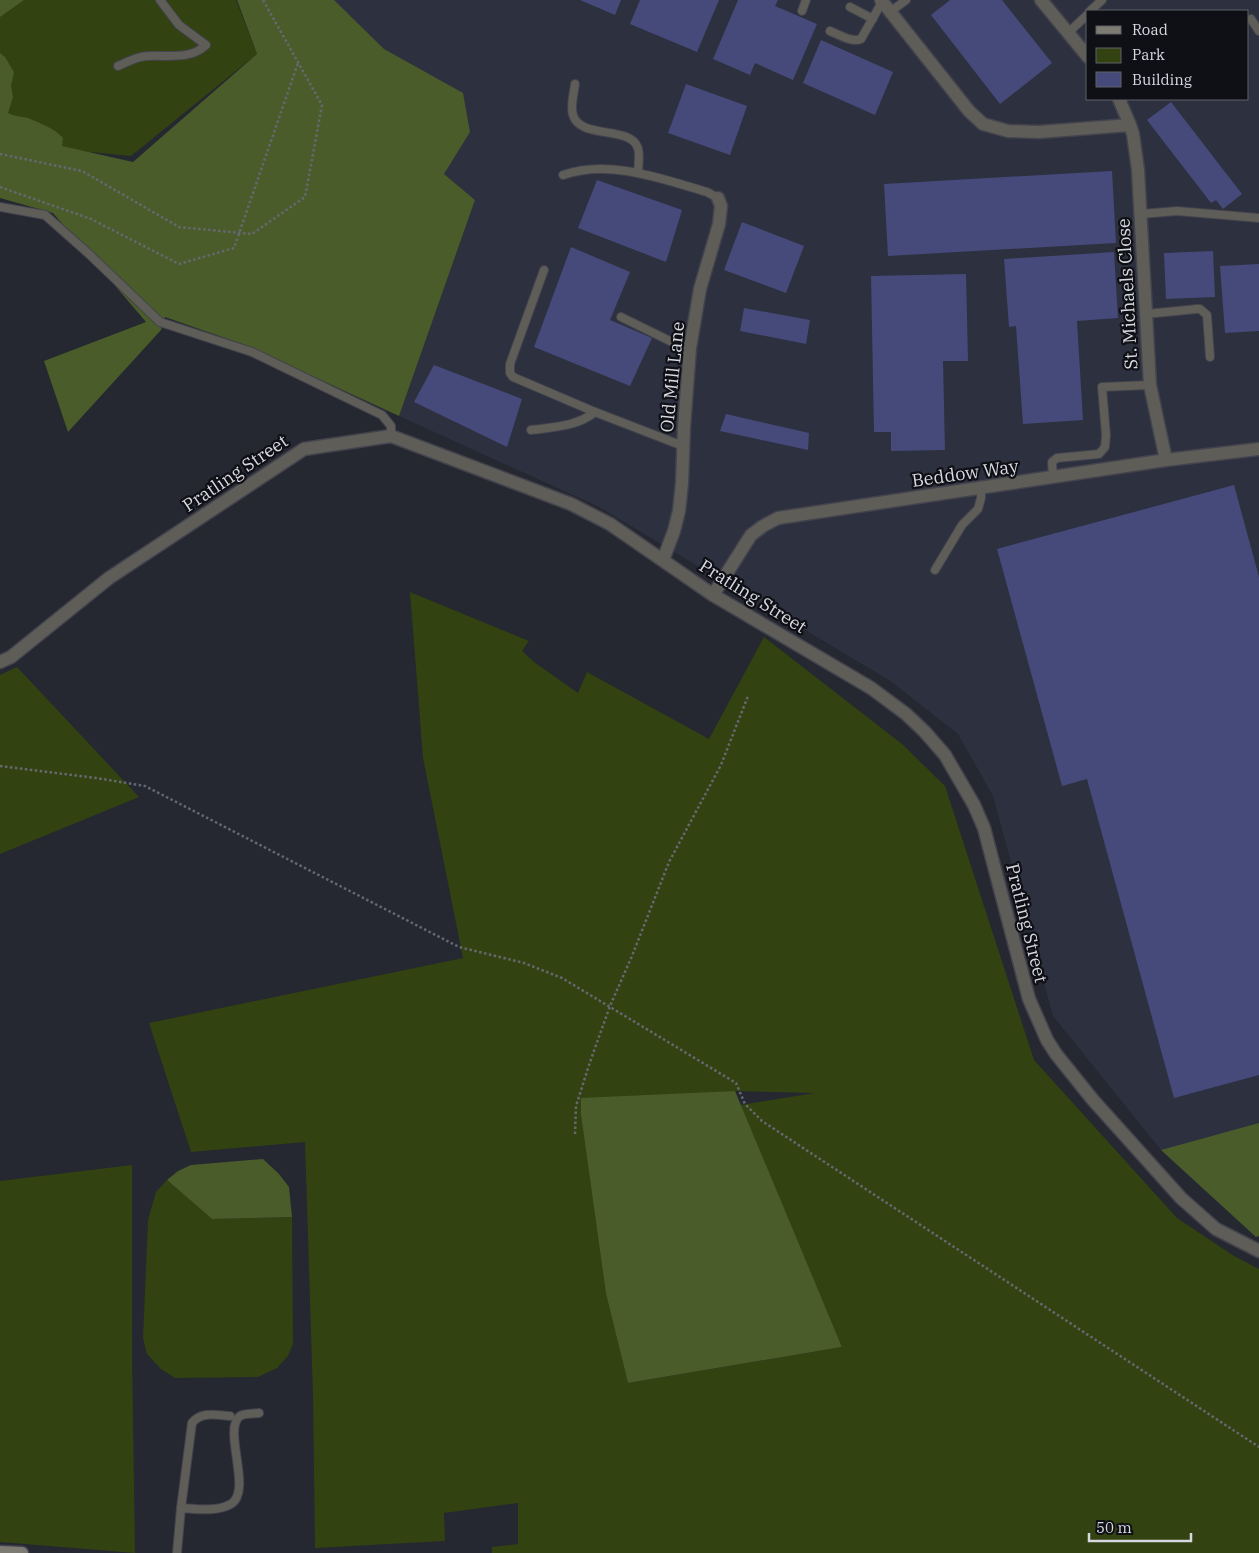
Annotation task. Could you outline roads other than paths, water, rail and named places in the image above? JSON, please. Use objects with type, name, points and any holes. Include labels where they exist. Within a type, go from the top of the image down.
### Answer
[{"type":"street","points":[[1040,0],[1086,55]]},
{"type":"street","points":[[885,4],[968,111],[983,124],[1008,130],[1039,132],[1130,125]]},
{"type":"street","name":"St. Michaels Close","points":[[1119,100],[1133,134],[1138,170],[1150,385],[1166,460]]},
{"type":"street","name":"Old Mill Lane","points":[[663,560],[679,511],[690,348],[700,289],[719,224],[721,206],[718,198]]},
{"type":"street","name":"Pratling Street","points":[[0,662],[11,657],[109,578],[304,448],[391,436],[571,504],[610,524],[713,595],[889,701],[926,732],[945,755],[970,797],[984,828],[1029,999],[1047,1040],[1069,1072],[1181,1198],[1216,1229],[1259,1251]]},
{"type":"street","name":"Beddow Way","points":[[713,595],[751,534],[778,518],[1166,460],[1259,449]]},
{"type":"street","points":[[0,1552],[22,1553]]},
{"type":"lane","points":[[118,66],[136,58],[148,56],[185,56],[206,46],[179,25],[160,0]]},
{"type":"lane","points":[[802,11],[806,0]]},
{"type":"lane","points":[[830,30],[857,41],[885,4],[906,0]]},
{"type":"lane","points":[[1091,10],[1102,0]]},
{"type":"lane","points":[[850,7],[873,19]]},
{"type":"lane","points":[[1068,33],[1086,15]]},
{"type":"lane","points":[[1251,19],[1259,31]]},
{"type":"lane","points":[[575,84],[572,110],[573,117],[577,123],[583,127],[629,138],[636,144],[639,151],[638,173]]},
{"type":"lane","points":[[563,175],[580,170],[607,169],[638,173],[707,192],[718,198]]},
{"type":"lane","points":[[0,207],[44,215],[89,254],[160,322],[252,352],[382,415],[391,426],[391,436]]},
{"type":"lane","points":[[1140,214],[1177,211],[1259,218]]},
{"type":"lane","points":[[544,270],[510,364],[510,373],[595,412],[683,446]]},
{"type":"lane","points":[[1146,314],[1197,309],[1204,312],[1207,315],[1210,356]]},
{"type":"lane","points":[[621,317],[670,341],[690,348]]},
{"type":"lane","points":[[1053,477],[1052,462],[1057,458],[1099,454],[1105,447],[1106,435],[1102,387],[1150,385]]},
{"type":"lane","points":[[530,430],[576,423],[586,420],[595,412]]},
{"type":"lane","points":[[935,570],[962,525],[978,509],[981,488]]},
{"type":"lane","points":[[181,1508],[218,1508],[227,1506],[236,1499],[240,1489],[235,1444],[235,1423],[243,1415],[259,1413]]},
{"type":"lane","points":[[177,1553],[192,1423],[204,1414],[230,1416]]}]
